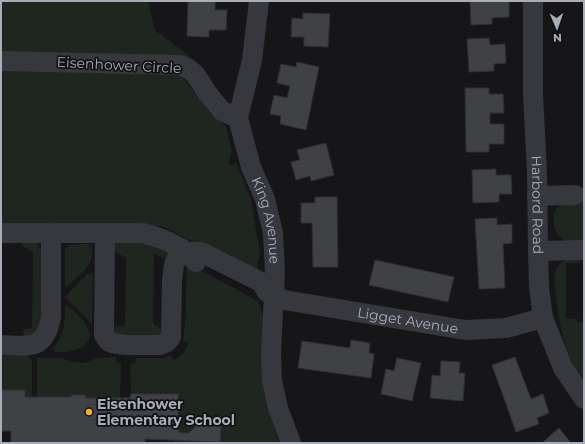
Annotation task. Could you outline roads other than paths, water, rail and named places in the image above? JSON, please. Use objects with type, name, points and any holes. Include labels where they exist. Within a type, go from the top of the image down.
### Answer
[{"type":"street","name":"King Avenue","points":[[259,1],[252,60],[238,118],[251,167],[265,199],[273,233],[275,272],[270,294],[272,380],[278,408],[291,443]]},
{"type":"street","name":"Harbord Road","points":[[533,1],[539,287],[543,318],[563,368],[584,399]]},
{"type":"street","name":"Eisenhower Circle","points":[[1,61],[180,65],[189,69],[195,74],[208,94],[222,111],[238,118]]},
{"type":"street","points":[[537,196],[575,195]]},
{"type":"street","points":[[1,233],[143,233],[158,237],[185,250],[201,252],[261,282],[270,294]]},
{"type":"street","points":[[1,345],[33,346],[46,335],[50,328],[51,233]]},
{"type":"street","points":[[105,234],[104,336],[108,342],[117,345],[160,345],[167,342],[171,337],[172,280],[174,265],[185,250]]},
{"type":"street","points":[[538,251],[584,250]]},
{"type":"street","name":"Ligget Avenue","points":[[270,294],[284,300],[298,303],[465,330],[506,328],[543,318]]},
{"type":"place","name":"Eisenhower Elementary School","points":[[89,412]]}]
